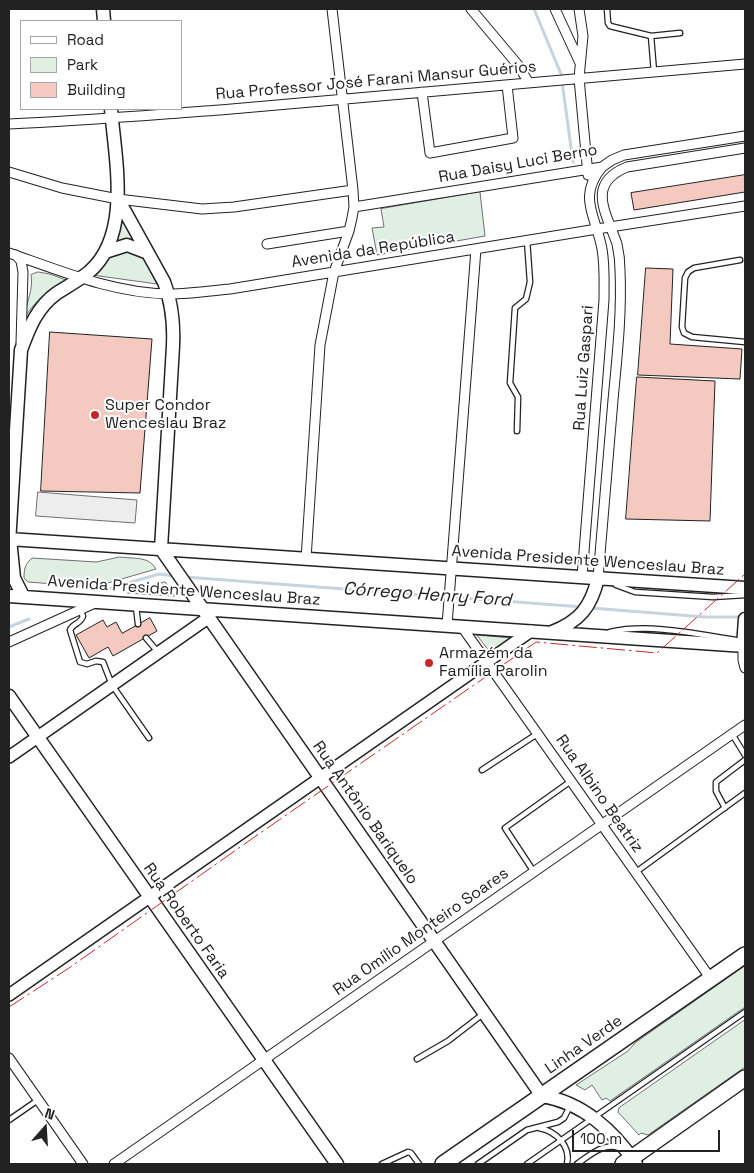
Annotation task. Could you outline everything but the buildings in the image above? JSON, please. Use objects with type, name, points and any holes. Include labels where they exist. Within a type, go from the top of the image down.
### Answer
[{"type":"highway","name":"Linha Verde","points":[[443,1164],[745,955]]},
{"type":"highway","points":[[630,1162],[745,1078]]},
{"type":"main road","points":[[22,596],[14,578],[9,541],[21,350],[28,330],[42,306],[56,294],[82,278],[99,262],[106,252],[113,231],[118,200],[112,114]]},
{"type":"main road","points":[[118,200],[162,277],[168,294],[174,328],[161,549]]},
{"type":"main road","points":[[106,252],[127,245],[148,253]]},
{"type":"main road","name":"Avenida Presidente Wenceslau Braz","points":[[9,541],[306,559],[451,573],[582,577],[598,581],[745,588]]},
{"type":"main road","name":"Rua Antônio Bariquelo","points":[[161,549],[542,1096]]},
{"type":"main road","points":[[551,633],[565,627],[580,616],[591,602],[598,581]]},
{"type":"main road","name":"Avenida Presidente Wenceslau Braz","points":[[9,596],[136,604],[205,613],[462,626],[594,636],[744,641]]},
{"type":"main road","points":[[744,641],[745,619]]},
{"type":"main road","name":"Rua Roberto Faria","points":[[9,696],[337,1164]]},
{"type":"main road","points":[[542,1096],[557,1098],[567,1102],[594,1118],[612,1134],[630,1162]]},
{"type":"street","points":[[306,559],[320,345],[334,272],[349,231],[354,207],[332,9]]},
{"type":"street","points":[[471,9],[518,65],[529,83]]},
{"type":"street","points":[[555,9],[580,65]]},
{"type":"street","name":"Rua Luiz Gaspari","points":[[579,9],[583,36],[579,78],[589,202],[604,259],[604,300],[582,577]]},
{"type":"street","name":"Rua Professor José Farani Mansur Guérios","points":[[9,124],[112,114],[136,115],[220,110],[745,64]]},
{"type":"street","points":[[422,92],[430,154],[513,138],[507,85]]},
{"type":"street","name":"Rua Daisy Luci Berno","points":[[354,207],[602,167],[612,160],[624,156],[745,136]]},
{"type":"street","name":"Rua Daisy Luci Berno","points":[[610,177],[620,170],[636,166],[745,148]]},
{"type":"street","points":[[589,190],[594,178],[602,167]]},
{"type":"street","points":[[9,172],[45,183],[118,200],[219,209],[353,190]]},
{"type":"street","name":"Rua Luiz Gaspari","points":[[598,581],[621,306],[620,257],[604,208],[602,195],[603,189],[610,177]]},
{"type":"street","name":"Avenida da República","points":[[12,254],[82,278],[120,288],[168,294],[230,289],[745,206]]},
{"type":"street","points":[[267,244],[349,231]]},
{"type":"street","points":[[448,626],[476,249]]},
{"type":"street","points":[[12,254],[21,261],[23,272],[21,350]]},
{"type":"street","points":[[23,272],[44,265]]},
{"type":"street","points":[[9,642],[98,602]]},
{"type":"street","points":[[9,757],[158,653],[205,613]]},
{"type":"street","name":"Rua Albino Beatriz","points":[[462,626],[711,979]]},
{"type":"street","points":[[9,995],[531,631]]},
{"type":"street","points":[[744,641],[743,660],[745,668]]},
{"type":"street","name":"Rua Omílio Monteiro Soares","points":[[114,1164],[745,725]]},
{"type":"street","points":[[9,1058],[82,1164]]},
{"type":"lane","points":[[607,9],[610,26],[651,36],[680,33]]},
{"type":"lane","points":[[651,36],[654,72]]},
{"type":"lane","points":[[517,431],[518,397],[510,383],[515,308],[526,299],[530,282],[527,240]]},
{"type":"lane","points":[[740,260],[694,268],[688,272],[685,278],[682,327],[684,333],[692,337],[745,342]]},
{"type":"lane","points":[[598,581],[635,592],[713,597],[745,595]]},
{"type":"lane","points":[[136,604],[138,624]]},
{"type":"lane","points":[[79,610],[83,616],[82,619],[71,626],[70,630],[80,662],[87,664],[96,661],[103,662],[112,685],[149,738]]},
{"type":"lane","points":[[146,638],[158,653]]},
{"type":"lane","points":[[482,770],[538,733]]},
{"type":"lane","points":[[732,734],[745,755]]},
{"type":"lane","points":[[725,808],[716,792],[716,782],[745,760]]},
{"type":"lane","points":[[534,872],[505,828],[571,781]]},
{"type":"lane","points":[[636,872],[745,793]]},
{"type":"lane","points":[[527,1164],[745,1012]]},
{"type":"lane","points":[[417,1059],[448,1041],[484,1013]]},
{"type":"lane","points":[[9,1120],[38,1100]]},
{"type":"lane","points":[[478,1164],[527,1130],[558,1122],[564,1118],[569,1108],[567,1102]]},
{"type":"lane","points":[[538,1127],[548,1129],[561,1140],[566,1151],[567,1164]]},
{"type":"lane","points":[[576,1164],[603,1147],[609,1146],[617,1147],[630,1162]]},
{"type":"lane","points":[[382,1164],[408,1152],[411,1153],[419,1164]]},
{"type":"green space","points":[[480,192],[485,236],[377,255],[372,228],[384,227],[381,209]]},
{"type":"green space","points":[[121,213],[136,240],[114,243]]},
{"type":"green space","points":[[129,250],[144,258],[157,284],[92,275],[109,257]]},
{"type":"green space","points":[[38,272],[66,280],[43,296],[25,317],[32,280],[31,275]]},
{"type":"green space","points":[[120,557],[145,560],[156,569],[94,587],[28,582],[24,578],[25,567],[32,558],[96,562]]},
{"type":"green space","points":[[165,582],[175,596],[128,593]]},
{"type":"green space","points":[[477,635],[512,638],[492,654]]},
{"type":"green space","points":[[745,966],[745,1007],[610,1101],[606,1098],[602,1100],[592,1085],[585,1090],[576,1085],[628,1051],[635,1043]]},
{"type":"green space","points":[[745,1020],[745,1067],[648,1135],[641,1133],[639,1135],[618,1112],[619,1108]]},
{"type":"shaded area","points":[[38,492],[137,500],[135,523],[36,516]]},
{"type":"waterway","points":[[534,9],[561,74],[573,162]]},
{"type":"waterway","name":"Córrego Henry Ford","points":[[111,588],[159,574],[174,576]]},
{"type":"waterway","name":"Córrego Henry Ford","points":[[185,577],[583,607]]},
{"type":"waterway","name":"Córrego Henry Ford","points":[[591,608],[705,617],[742,617]]},
{"type":"waterway","name":"Córrego Henry Ford","points":[[9,627],[29,619]]},
{"type":"power","points":[[9,1007],[69,968],[536,642],[657,653],[745,574]]},
{"type":"place","name":"Super Condor Wenceslau Braz","points":[[95,415]]},
{"type":"place","name":"Armazém da Família Parolin","points":[[429,663]]}]
